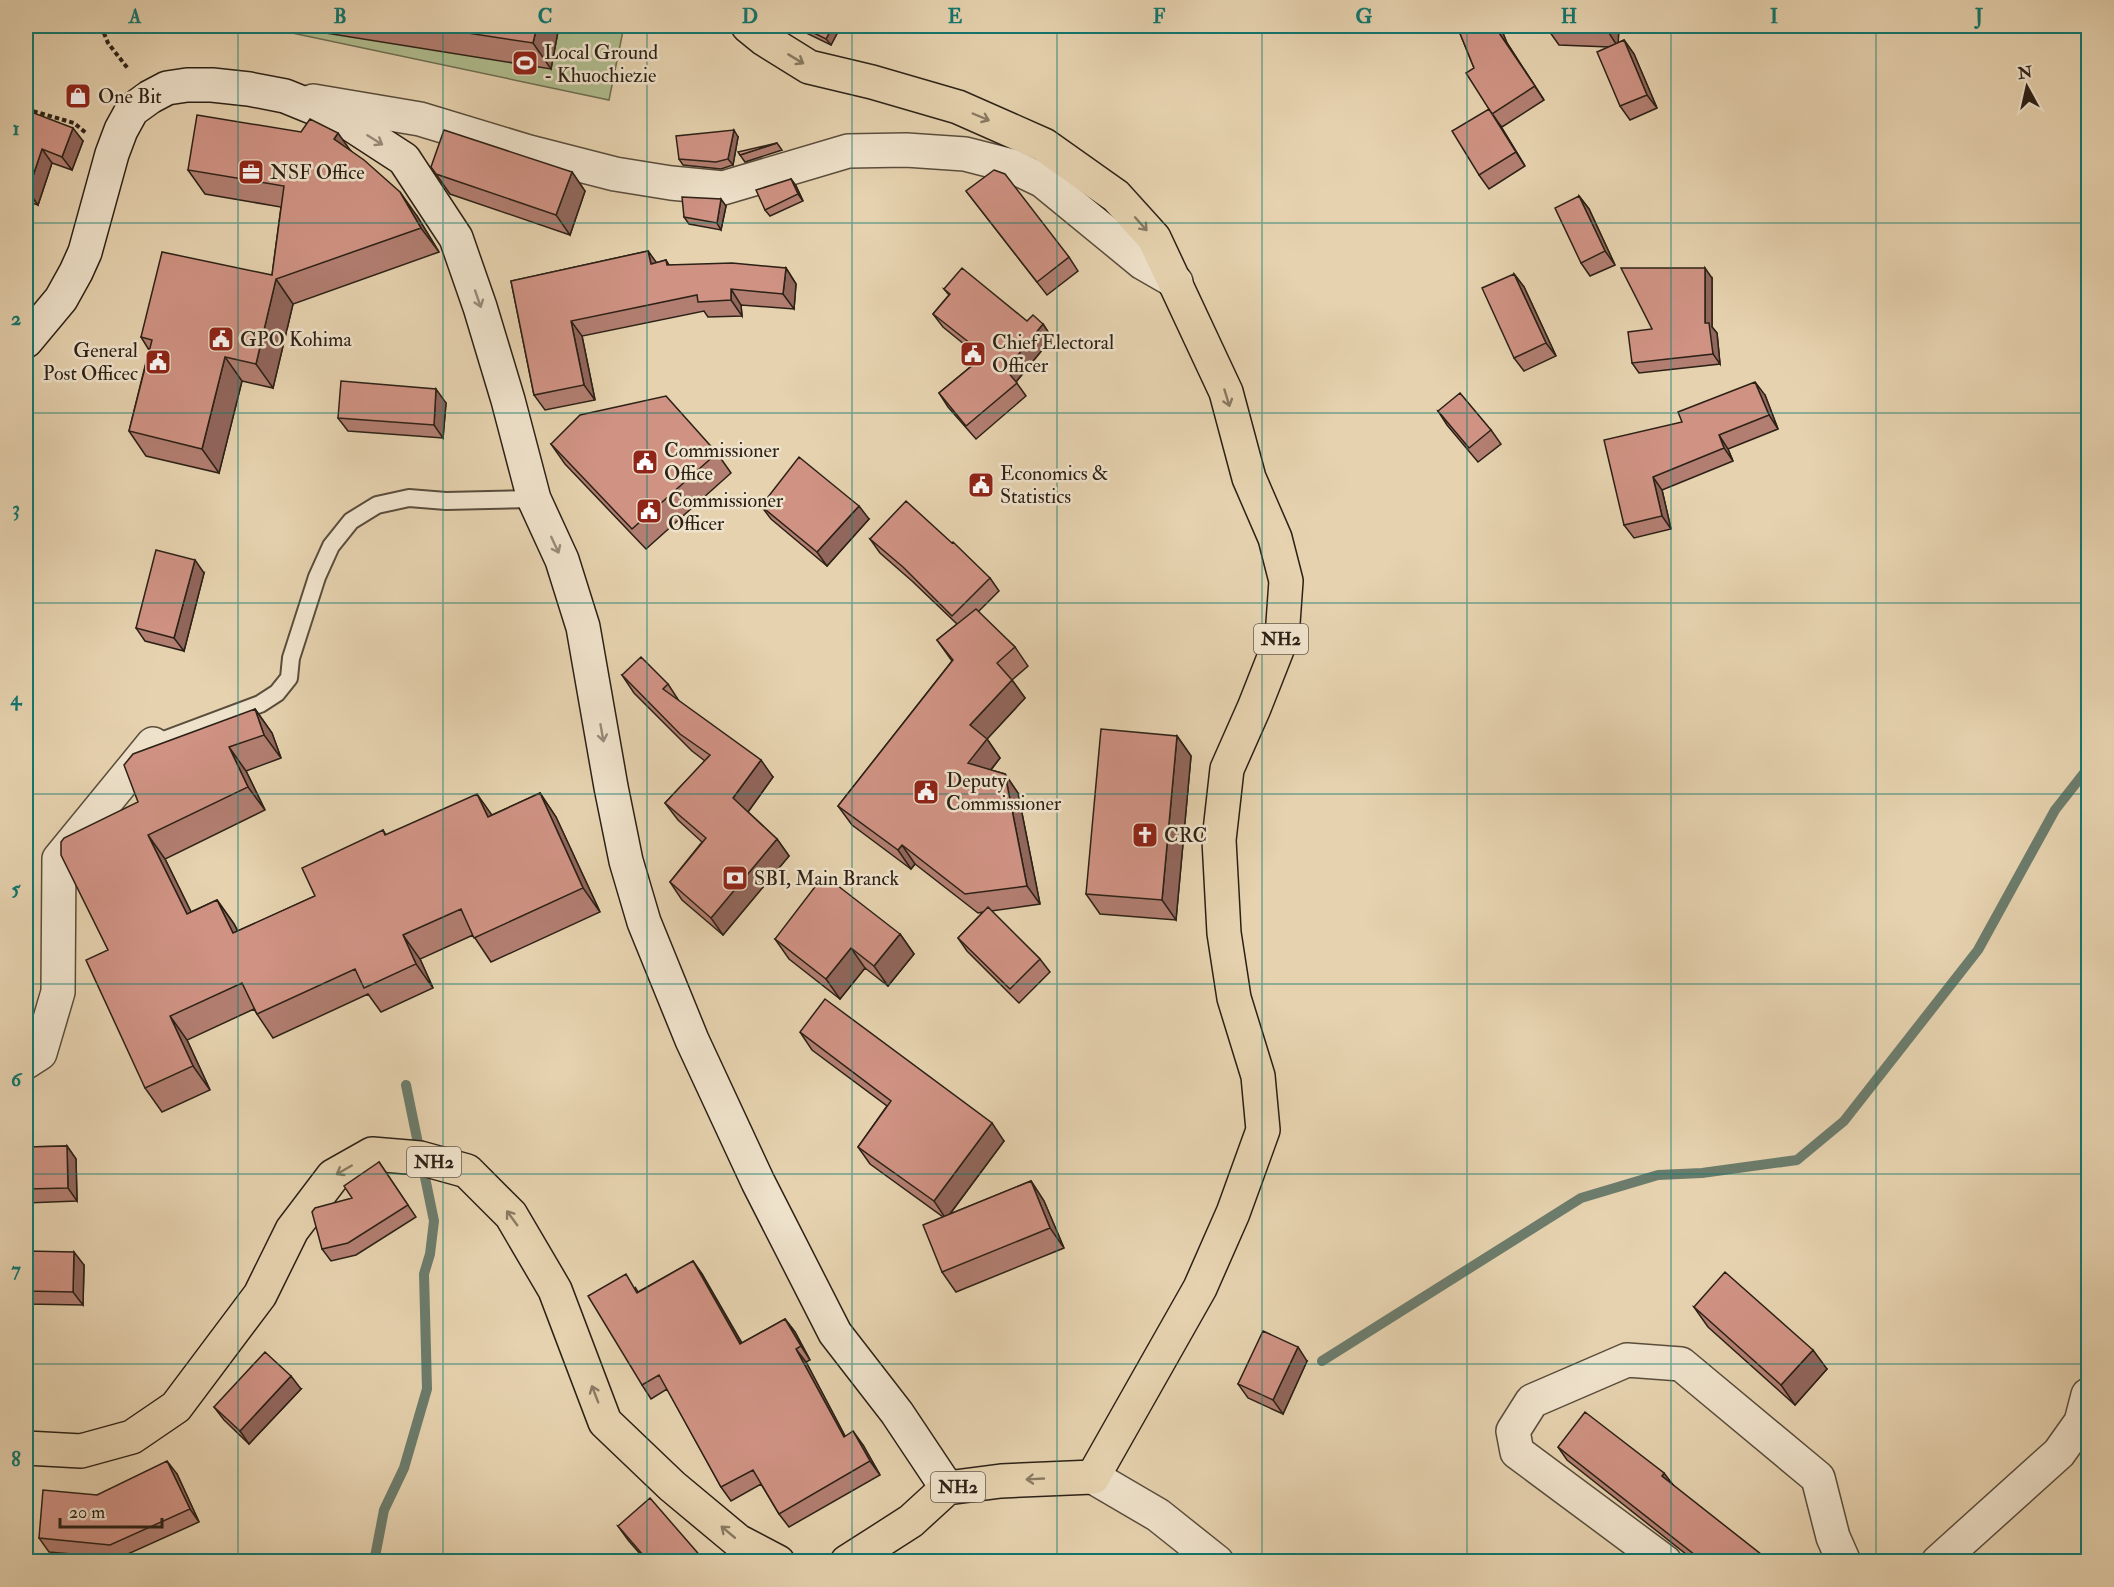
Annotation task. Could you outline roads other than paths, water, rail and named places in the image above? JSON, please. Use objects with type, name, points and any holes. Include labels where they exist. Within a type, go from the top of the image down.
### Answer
[{"type":"highway","name":"NH2","points":[[747,26],[809,67],[872,82],[957,107],[1044,145],[1116,196],[1154,238],[1226,392],[1248,478],[1275,538],[1286,581],[1282,637],[1227,769],[1219,840],[1224,933],[1233,998],[1258,1076],[1263,1130],[1233,1213],[1200,1288],[1093,1477],[1001,1481],[947,1488],[911,1521],[847,1562]]},
{"type":"highway","name":"NH2","points":[[26,1448],[81,1451],[132,1437],[176,1407],[260,1295],[292,1230],[333,1176],[372,1154],[420,1158],[467,1171],[511,1215],[555,1290],[605,1422],[672,1486],[738,1541],[778,1562]]},
{"type":"street","points":[[26,341],[61,299],[76,272],[85,252],[112,154],[132,110],[167,88],[187,85],[240,88],[420,119],[529,152],[615,174],[723,188],[848,150],[965,153],[1012,166],[1044,181],[1143,263],[1176,282]]},
{"type":"street","points":[[285,96],[344,120],[404,159],[456,238],[484,317],[534,499],[562,560],[584,627],[626,861],[644,922],[688,1029],[758,1182],[835,1333],[897,1413],[947,1488]]},
{"type":"street","points":[[26,1062],[40,1053],[58,992],[59,859],[153,744]]},
{"type":"street","points":[[1665,1562],[1517,1452],[1513,1431],[1532,1401],[1627,1360],[1681,1364],[1818,1478],[1833,1537],[1844,1562]]},
{"type":"street","points":[[1938,1562],[2059,1454],[2080,1422],[2088,1395]]},
{"type":"street","points":[[1093,1477],[1158,1515],[1217,1562]]},
{"type":"lane","points":[[153,744],[260,704],[277,693],[289,678],[291,658],[318,577],[331,546],[351,521],[377,506],[409,498],[469,501],[534,499]]},
{"type":"waterway","points":[[1322,1361],[1581,1198],[1658,1175],[1702,1173],[1797,1160],[1844,1121],[1978,950],[2055,810],[2088,768]]},
{"type":"waterway","points":[[374,1562],[384,1510],[404,1468],[427,1389],[424,1274],[430,1254],[434,1221],[406,1085]]},
{"type":"place","name":"Local Ground - Khuochiezie","points":[[525,63]]},
{"type":"place","name":"One Bit","points":[[78,96]]},
{"type":"place","name":"NSF Office","points":[[251,172]]},
{"type":"place","name":"GPO Kohima","points":[[221,339]]},
{"type":"place","name":"Chief Electoral Officer","points":[[973,354]]},
{"type":"place","name":"General Post Officec","points":[[158,362]]},
{"type":"place","name":"Commissioner Office","points":[[645,462]]},
{"type":"place","name":"Economics & Statistics","points":[[981,485]]},
{"type":"place","name":"Commissioner Officer","points":[[649,511]]},
{"type":"place","name":"Deputy Commissioner","points":[[926,792]]},
{"type":"place","name":"CRC","points":[[1145,835]]},
{"type":"place","name":"SBI, Main Branck","points":[[735,878]]}]
